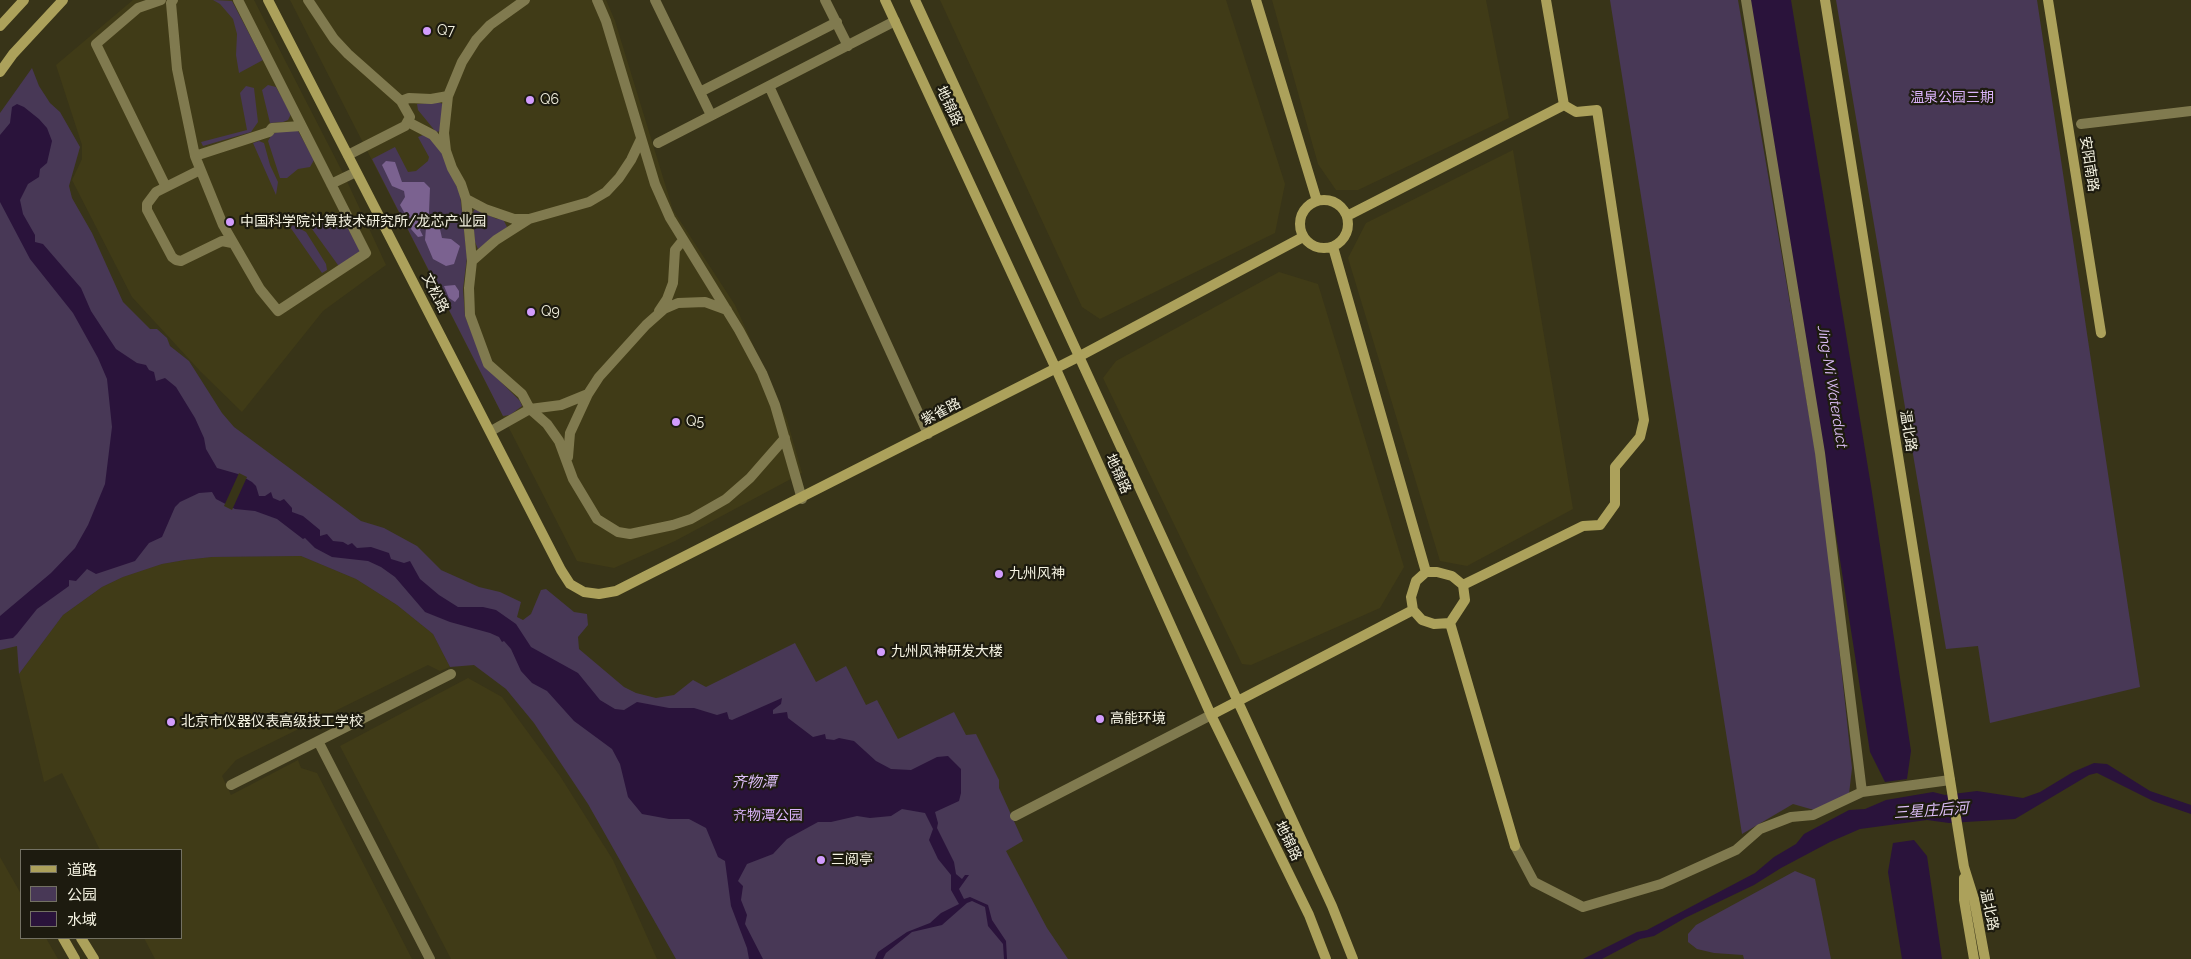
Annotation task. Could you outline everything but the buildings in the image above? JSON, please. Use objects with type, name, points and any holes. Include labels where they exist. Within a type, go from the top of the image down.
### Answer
[{"type":"street","points":[[0,26],[24,0]]},
{"type":"street","points":[[0,72],[13,54],[63,0]]},
{"type":"street","points":[[161,0],[138,8],[96,44],[166,186]]},
{"type":"street","points":[[173,0],[171,3],[177,69],[195,156],[212,201],[232,243],[260,289],[278,311],[366,254],[238,0]]},
{"type":"street","name":"文松路","points":[[268,0],[561,570],[570,584],[584,592]]},
{"type":"street","points":[[308,0],[323,25],[343,49],[401,101],[408,110],[410,117],[405,126],[348,155]]},
{"type":"street","points":[[446,151],[444,133],[448,96],[462,62],[476,40],[490,25],[525,0]]},
{"type":"street","points":[[655,0],[711,115]]},
{"type":"street","points":[[825,0],[848,46]]},
{"type":"street","name":"地锦路","points":[[885,0],[1056,369],[1211,715],[1309,915],[1326,959]]},
{"type":"street","name":"地锦路","points":[[915,0],[1332,906],[1353,959]]},
{"type":"street","points":[[1256,0],[1317,201]]},
{"type":"street","points":[[1546,0],[1564,105]]},
{"type":"street","points":[[1746,0],[1820,453],[1862,792]]},
{"type":"street","name":"温北路","points":[[1825,0],[1958,832],[1964,867],[1974,899],[1985,959]]},
{"type":"street","name":"安阳南路","points":[[2048,0],[2101,333]]},
{"type":"street","points":[[596,2],[655,184],[670,218],[727,310],[762,373],[775,405],[802,499]]},
{"type":"street","points":[[658,143],[895,21]]},
{"type":"street","points":[[700,92],[837,22]]},
{"type":"street","points":[[769,86],[928,434]]},
{"type":"street","points":[[401,101],[409,98],[431,99],[448,96]]},
{"type":"street","points":[[1347,216],[1564,105]]},
{"type":"street","points":[[1463,585],[1583,526],[1600,525],[1615,504],[1615,467],[1640,437],[1644,420],[1596,110],[1576,112],[1564,105]]},
{"type":"street","points":[[2081,124],[2191,111]]},
{"type":"street","points":[[408,122],[433,134],[446,151],[466,199],[472,261],[469,288],[470,315],[488,364],[522,394],[530,410],[542,419],[555,435],[568,460],[573,479],[597,519],[618,532],[630,534],[673,525],[698,515],[726,499],[750,478],[785,438]]},
{"type":"street","points":[[195,156],[269,132],[272,128],[302,126]]},
{"type":"street","points":[[472,261],[496,240],[529,219],[596,199],[619,178],[631,160],[641,139]]},
{"type":"street","points":[[200,170],[156,192],[150,197],[148,210],[172,257],[181,261],[216,243],[222,241],[232,243]]},
{"type":"street","points":[[331,184],[356,172]]},
{"type":"street","points":[[466,199],[503,216],[529,219]]},
{"type":"street","points":[[1324,200],[1338,204],[1347,216],[1348,223],[1345,238],[1333,247],[1316,248],[1303,237],[1300,223],[1301,215],[1305,209],[1317,201],[1324,200]]},
{"type":"street","name":"紫雀路","points":[[584,592],[599,594],[616,591],[802,499],[1056,369],[1303,237]]},
{"type":"street","points":[[568,460],[570,433],[588,394],[605,370],[655,316],[667,299],[673,284],[676,250],[683,240]]},
{"type":"street","points":[[1333,247],[1426,572]]},
{"type":"street","points":[[655,316],[664,309],[678,303],[704,302],[727,310]]},
{"type":"street","points":[[491,431],[530,410],[561,405],[588,394]]},
{"type":"street","points":[[1450,623],[1434,624],[1422,620],[1413,610],[1411,596],[1416,581],[1426,572],[1437,572],[1452,576],[1463,585],[1465,600],[1450,623],[1515,846],[1534,882],[1583,907],[1661,884],[1736,850],[1760,829],[1791,817],[1813,815],[1862,792],[1950,780]]},
{"type":"street","points":[[1015,816],[1413,610]]},
{"type":"street","points":[[231,785],[451,674]]},
{"type":"street","points":[[318,741],[430,959]]},
{"type":"street","name":"温北路","points":[[1964,867],[1964,900],[1974,959]]},
{"type":"street","points":[[64,939],[75,959]]},
{"type":"street","points":[[82,939],[94,959]]},
{"type":"shaded area","name":"中国科学院计算技术研究所/龙芯产业园","points":[[133,0],[254,0],[345,177],[386,265],[323,311],[242,412],[200,371],[132,297],[72,180],[82,159],[82,145],[56,65]]},
{"type":"shaded area","points":[[290,0],[606,0],[615,21],[673,210],[735,305],[787,420],[802,473],[675,541],[614,568],[577,561]]},
{"type":"shaded area","points":[[940,0],[1226,0],[1285,184],[1275,233],[1100,319],[1082,307]]},
{"type":"shaded area","points":[[1272,0],[1486,0],[1509,118],[1358,190],[1336,190],[1318,164]]},
{"type":"shaded area","points":[[1513,150],[1573,509],[1467,566],[1440,561],[1348,258],[1366,223]]},
{"type":"shaded area","points":[[386,161],[395,162],[402,182],[424,182],[430,188],[429,213],[420,230],[423,236],[418,237],[411,229],[414,220],[408,219],[400,205],[405,197],[404,191],[392,186],[382,165]]},
{"type":"shaded area","points":[[432,222],[439,225],[442,238],[451,239],[460,246],[454,264],[446,266],[433,259],[425,240],[426,228]]},
{"type":"shaded area","points":[[1279,272],[1318,284],[1404,567],[1380,608],[1251,665],[1242,664],[1103,378],[1116,361]]},
{"type":"shaded area","points":[[455,285],[459,291],[459,297],[455,302],[449,298],[444,286]]},
{"type":"shaded area","name":"北京市仪器仪表高级技工学校","points":[[301,556],[356,579],[397,605],[433,634],[450,667],[440,671],[428,665],[236,760],[222,776],[231,795],[298,760],[301,768],[317,773],[412,959],[155,959],[145,939],[182,939],[182,849],[100,849],[62,773],[44,782],[19,674],[63,615],[102,587],[123,577],[162,564],[212,557]]},
{"type":"shaded area","points":[[468,678],[502,697],[560,776],[613,860],[657,959],[451,959],[340,746]]},
{"type":"shaded area","points":[[0,857],[20,892],[20,939],[47,939],[58,959],[0,959]]},
{"type":"green space","points":[[213,0],[232,1],[263,60],[239,73],[236,55],[237,34],[233,19],[220,4]]},
{"type":"green space","points":[[1610,0],[1738,0],[1822,490],[1852,768],[1849,794],[1814,810],[1793,804],[1742,834]]},
{"type":"green space","name":"温泉公园三期","points":[[1836,0],[2037,0],[2140,687],[1990,723],[1978,646],[1946,649]]},
{"type":"green space","name":"齐物潭公园","points":[[32,68],[39,86],[50,103],[60,112],[80,147],[69,186],[72,198],[92,233],[123,302],[150,329],[157,329],[167,338],[170,346],[189,361],[222,413],[234,427],[361,521],[384,528],[417,546],[441,570],[479,587],[500,592],[521,602],[517,617],[523,620],[531,614],[541,590],[546,589],[574,612],[587,614],[588,625],[578,637],[579,649],[624,687],[636,693],[656,698],[674,695],[693,680],[706,687],[795,643],[816,682],[846,666],[866,705],[877,700],[898,739],[954,712],[966,735],[976,734],[999,780],[999,788],[1023,841],[1006,851],[1047,928],[1068,959],[676,959],[588,804],[534,723],[506,689],[474,665],[450,667],[433,634],[397,605],[356,579],[301,556],[212,557],[185,560],[162,564],[123,577],[102,587],[63,615],[19,674],[17,646],[0,650],[0,113]]},
{"type":"green space","points":[[268,85],[276,87],[291,114],[288,120],[270,123],[262,90]]},
{"type":"green space","points":[[246,86],[254,88],[258,122],[251,132],[203,146],[201,142],[247,130],[240,93]]},
{"type":"green space","points":[[438,102],[443,104],[441,131],[436,132],[418,110],[417,104]]},
{"type":"green space","points":[[288,128],[297,129],[314,160],[310,167],[298,169],[287,178],[280,178],[268,141],[272,134]]},
{"type":"green space","points":[[423,135],[429,136],[441,151],[460,194],[467,257],[463,289],[465,316],[485,366],[520,401],[522,406],[510,415],[503,416],[372,159],[395,147],[408,172],[416,171],[428,161],[429,157],[418,137]]},
{"type":"green space","points":[[259,141],[264,143],[270,165],[278,182],[276,195],[253,143]]},
{"type":"green space","points":[[475,209],[497,219],[503,219],[507,227],[478,249],[475,242],[472,214]]},
{"type":"green space","points":[[336,215],[341,215],[360,251],[344,265],[338,265],[312,229]]},
{"type":"green space","points":[[293,225],[306,232],[326,264],[327,270],[322,273],[290,227]]},
{"type":"green space","points":[[1795,871],[1815,879],[1831,959],[1744,959],[1743,955],[1714,953],[1697,949],[1688,942],[1688,934],[1696,925]]},
{"type":"water","name":"Jing-Mi Waterduct","points":[[1749,0],[1791,0],[1871,486],[1911,751],[1907,779],[1885,782],[1870,752]]},
{"type":"water","name":"齐物潭","points":[[17,104],[39,119],[47,128],[52,141],[47,163],[40,169],[39,177],[28,184],[20,200],[23,214],[35,235],[35,242],[43,244],[81,288],[91,311],[116,349],[137,363],[146,365],[149,370],[154,372],[156,381],[165,378],[176,387],[195,418],[204,438],[206,449],[217,468],[238,474],[252,482],[256,486],[259,496],[265,496],[271,492],[273,498],[280,501],[284,499],[292,508],[292,512],[303,516],[320,530],[320,536],[327,534],[333,541],[343,542],[348,545],[352,543],[357,548],[371,547],[389,553],[391,559],[404,563],[410,561],[420,579],[439,595],[458,607],[483,607],[496,610],[516,624],[531,647],[578,673],[600,700],[615,709],[624,710],[637,702],[669,708],[694,708],[717,715],[727,712],[729,719],[732,720],[782,698],[781,704],[773,710],[773,714],[787,712],[788,718],[813,737],[825,734],[826,739],[834,740],[839,738],[854,741],[876,761],[891,769],[911,770],[937,757],[948,756],[961,769],[961,793],[959,801],[935,812],[938,823],[937,828],[954,862],[956,874],[962,879],[965,875],[969,875],[959,889],[964,899],[970,897],[988,905],[992,920],[1006,941],[1007,959],[1004,959],[1003,944],[988,926],[985,907],[972,901],[967,903],[942,925],[912,932],[886,953],[883,959],[875,959],[878,952],[907,932],[930,923],[941,913],[959,904],[951,890],[951,875],[938,859],[929,840],[933,829],[925,813],[902,809],[891,816],[870,818],[857,816],[831,822],[818,822],[787,839],[773,854],[747,864],[738,881],[743,886],[741,900],[747,915],[745,924],[763,959],[749,959],[747,948],[731,906],[725,861],[718,857],[706,828],[689,819],[669,819],[642,814],[628,797],[620,764],[612,749],[574,721],[547,691],[532,683],[521,671],[511,649],[504,641],[502,642],[499,637],[490,633],[450,622],[425,612],[395,577],[381,567],[368,561],[332,557],[315,548],[305,538],[303,539],[277,519],[255,511],[235,509],[216,499],[212,492],[199,493],[180,502],[175,507],[162,537],[149,543],[135,561],[96,574],[87,569],[76,581],[69,580],[69,586],[37,609],[13,638],[0,640],[0,616],[51,573],[75,548],[88,525],[105,484],[112,427],[107,379],[98,358],[73,313],[30,259],[0,202],[0,135],[10,123],[12,107]]},
{"type":"water","name":"三星庄后河","points":[[2094,763],[2107,764],[2150,791],[2191,805],[2191,814],[2153,801],[2097,773],[2089,775],[2015,819],[1949,823],[1927,820],[1860,829],[1830,842],[1781,868],[1754,885],[1685,918],[1654,936],[1640,939],[1602,959],[1583,959],[1637,932],[1647,930],[1755,873],[1774,857],[1796,844],[1804,834],[1849,810],[1865,809],[1886,800],[1933,792],[1945,795],[1977,791],[2023,798],[2040,792],[2073,772]]},
{"type":"water","points":[[1914,840],[1927,856],[1942,959],[1902,959],[1888,872],[1893,843]]},
{"type":"pier","points":[[239,473],[247,477],[232,510],[224,506]]},
{"type":"place","name":"Q7","points":[[427,31]]},
{"type":"place","name":"Q6","points":[[530,100]]},
{"type":"place","name":"中国科学院计算技术研究所/龙芯产业园","points":[[230,222]]},
{"type":"place","name":"Q9","points":[[531,312]]},
{"type":"place","name":"Q5","points":[[676,422]]},
{"type":"place","name":"九州风神","points":[[999,574]]},
{"type":"place","name":"九州风神研发大楼","points":[[881,652]]},
{"type":"place","name":"高能环境","points":[[1100,719]]},
{"type":"place","name":"北京市仪器仪表高级技工学校","points":[[171,722]]},
{"type":"place","name":"三阅亭","points":[[821,860]]}]
